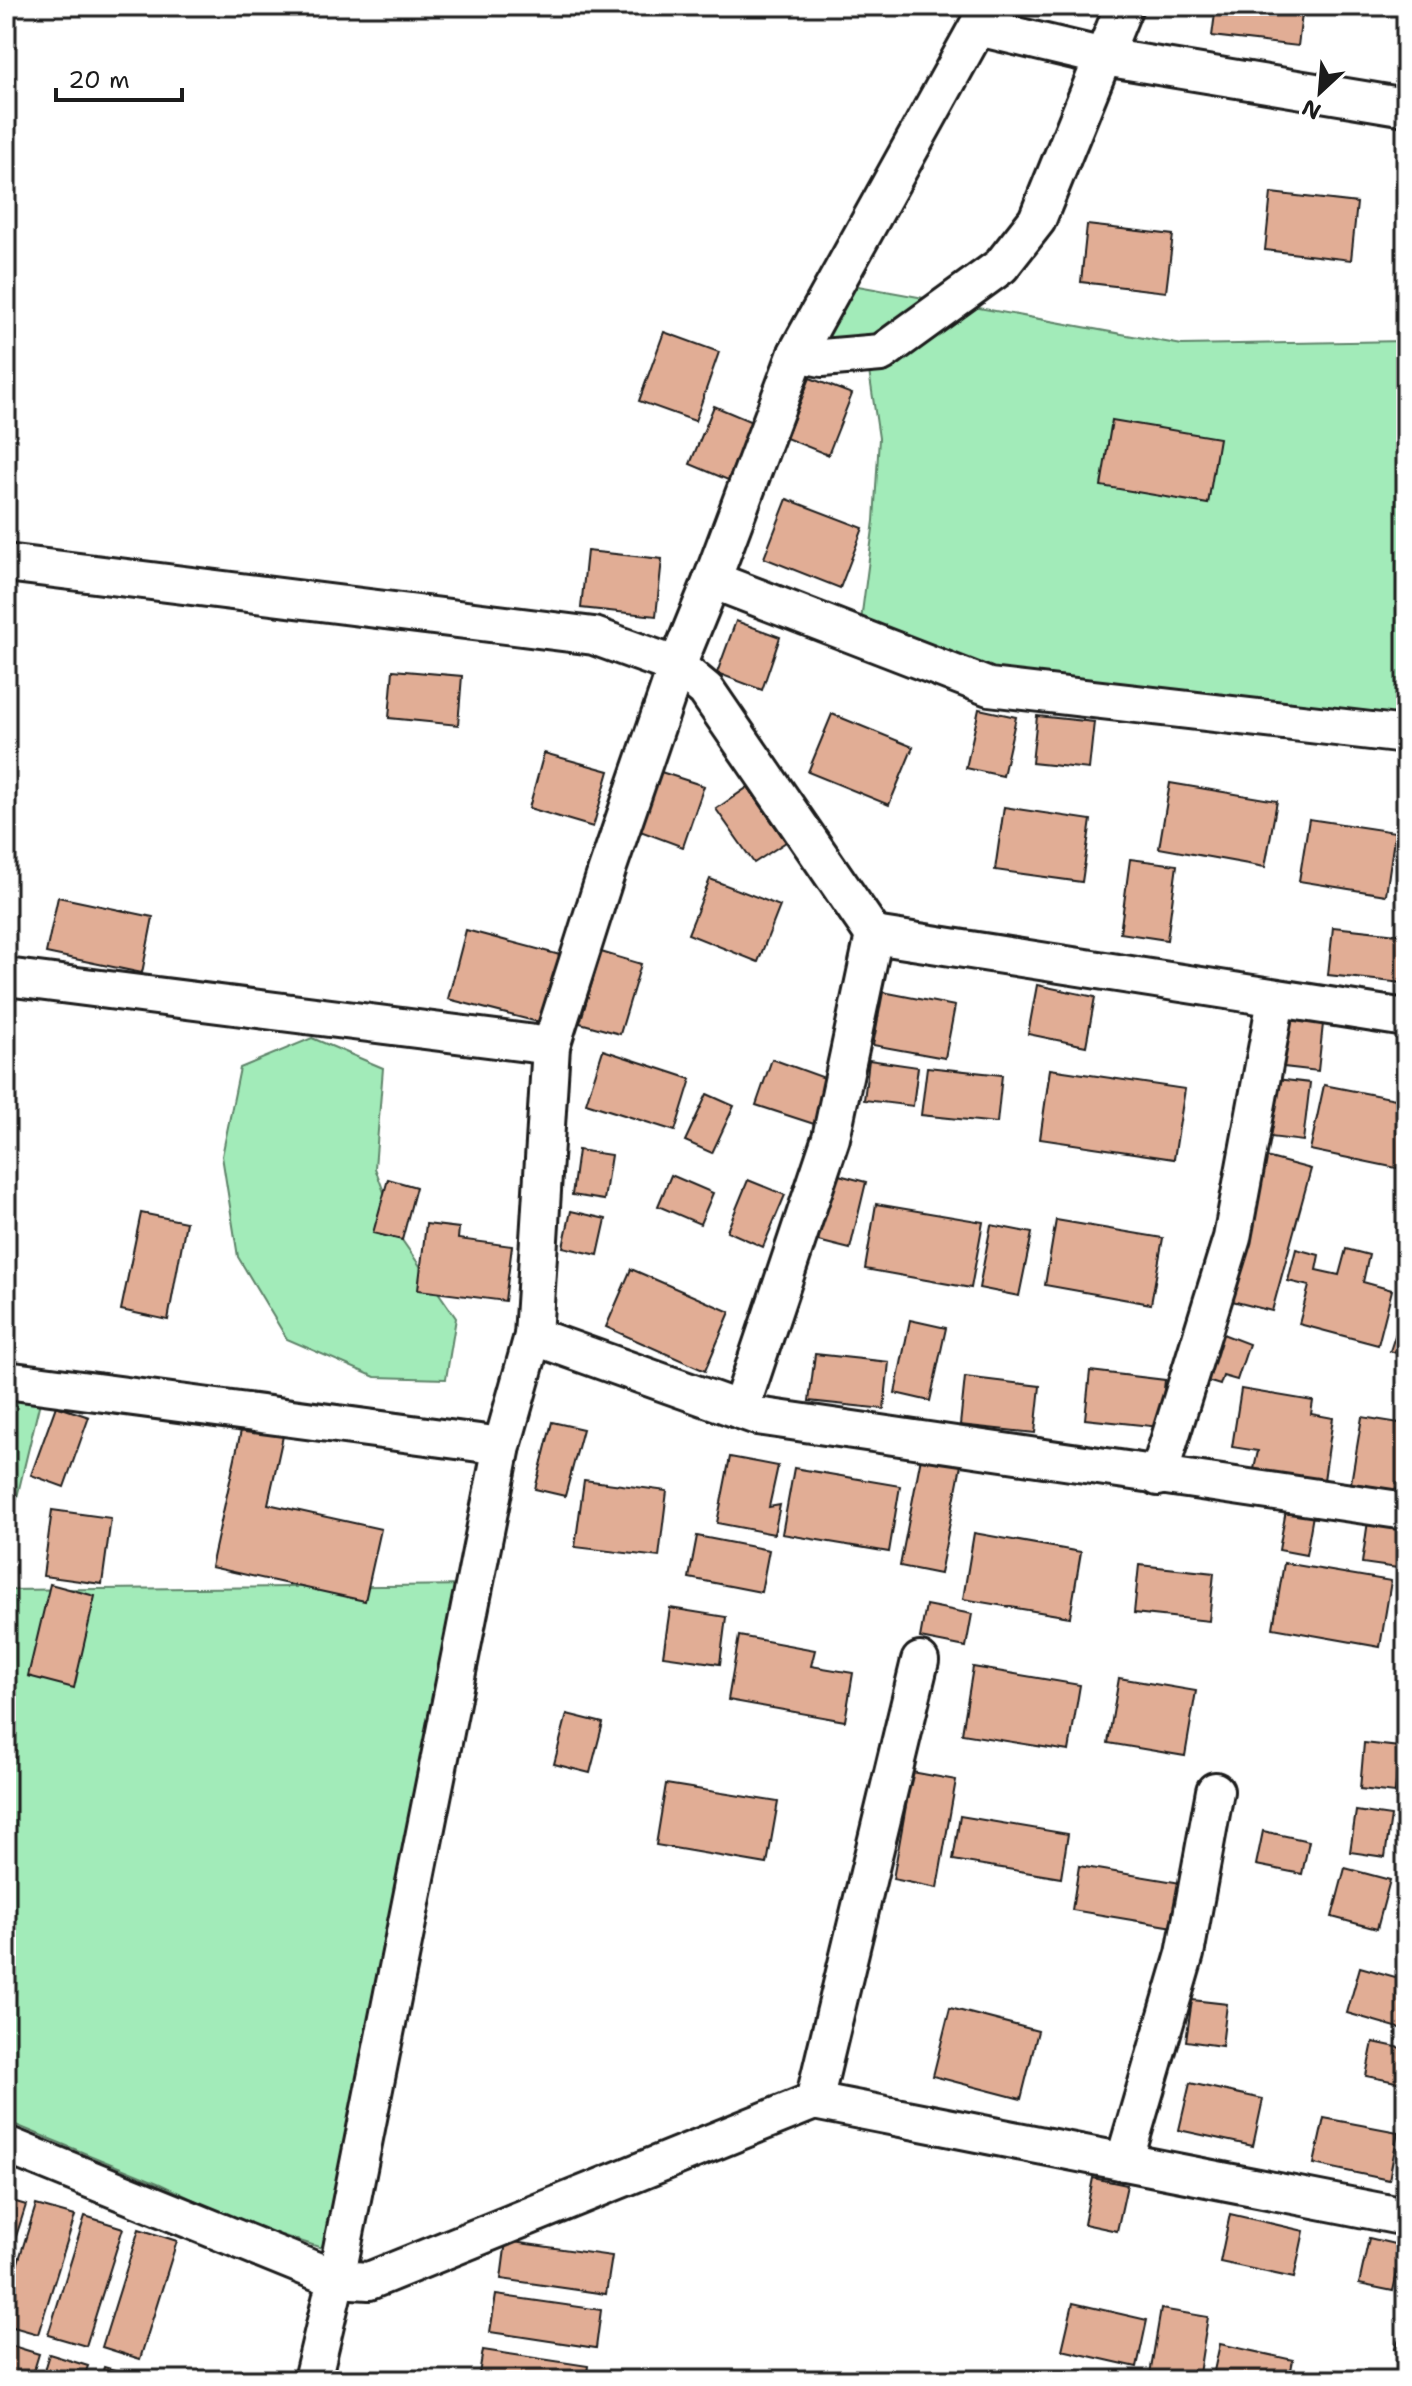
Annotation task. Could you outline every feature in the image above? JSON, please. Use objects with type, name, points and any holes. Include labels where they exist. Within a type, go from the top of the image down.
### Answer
[{"type":"street","points":[[797,353],[822,358],[881,353],[1001,266],[1037,220],[1124,6]]},
{"type":"street","points":[[312,2380],[336,2279],[502,1446],[533,1336],[551,1046],[677,666],[797,353],[983,16],[1104,57],[1406,107]]},
{"type":"street","points":[[6,563],[594,636],[677,666],[706,690],[874,935],[1406,1018]]},
{"type":"street","points":[[712,580],[989,687],[1406,735]]},
{"type":"street","points":[[740,1410],[831,1138],[874,935]]},
{"type":"street","points":[[6,977],[551,1046]]},
{"type":"street","points":[[1158,1477],[1232,1238],[1276,1000]]},
{"type":"street","points":[[533,1336],[757,1416],[1406,1511]]},
{"type":"street","points":[[6,1380],[502,1446]]},
{"type":"street","points":[[814,2101],[920,1661]]},
{"type":"street","points":[[1124,2162],[1185,1954],[1215,1791]]},
{"type":"street","points":[[6,2145],[336,2279],[369,2281],[814,2101],[1405,2214]]},
{"type":"green space","points":[[836,282],[1182,345],[1406,341],[1406,735],[1078,697],[859,636],[874,521],[879,438],[869,371],[797,353]]},
{"type":"green space","points":[[312,1038],[383,1068],[375,1168],[402,1240],[456,1318],[446,1379],[375,1377],[287,1339],[238,1257],[222,1156],[240,1068]]},
{"type":"green space","points":[[6,1380],[44,1385],[6,1543]]},
{"type":"green space","points":[[474,1585],[391,1931],[322,2248],[243,2223],[160,2184],[6,2121],[6,1590]]},
{"type":"building","points":[[1216,6],[1303,6],[1298,46],[1212,36]]},
{"type":"building","points":[[1271,193],[1357,203],[1351,260],[1265,250]]},
{"type":"building","points":[[1087,225],[1173,235],[1166,292],[1081,282]]},
{"type":"building","points":[[664,332],[719,352],[695,421],[639,401]]},
{"type":"building","points":[[810,378],[852,394],[828,455],[786,438]]},
{"type":"building","points":[[714,406],[752,422],[728,480],[690,464]]},
{"type":"building","points":[[1112,420],[1219,438],[1208,504],[1101,486]]},
{"type":"building","points":[[787,499],[863,528],[840,588],[764,558]]},
{"type":"building","points":[[587,551],[662,559],[656,616],[581,608]]},
{"type":"building","points":[[736,621],[780,637],[762,690],[717,673]]},
{"type":"building","points":[[393,670],[462,676],[458,725],[389,718]]},
{"type":"building","points":[[979,709],[1016,717],[1003,776],[966,768]]},
{"type":"building","points":[[832,714],[913,747],[889,805],[808,772]]},
{"type":"building","points":[[1037,716],[1094,722],[1089,769],[1032,763]]},
{"type":"building","points":[[544,753],[609,771],[593,827],[529,808]]},
{"type":"building","points":[[661,772],[704,786],[683,847],[640,831]]},
{"type":"building","points":[[1170,783],[1277,801],[1265,867],[1159,848]]},
{"type":"building","points":[[748,787],[786,842],[754,863],[716,809]]},
{"type":"building","points":[[1004,807],[1091,820],[1082,882],[995,870]]},
{"type":"building","points":[[1309,819],[1395,832],[1386,895],[1299,881]]},
{"type":"building","points":[[1130,859],[1177,865],[1167,940],[1120,933]]},
{"type":"building","points":[[710,879],[780,906],[758,962],[688,934]]},
{"type":"building","points":[[58,897],[153,917],[142,973],[46,953]]},
{"type":"building","points":[[1333,927],[1406,935],[1403,983],[1328,975]]},
{"type":"building","points":[[466,930],[560,955],[542,1023],[448,999]]},
{"type":"building","points":[[601,952],[641,964],[620,1034],[580,1023]]},
{"type":"building","points":[[1037,985],[1095,997],[1086,1046],[1028,1034]]},
{"type":"building","points":[[883,992],[955,1006],[945,1058],[873,1045]]},
{"type":"building","points":[[1289,1020],[1323,1024],[1318,1071],[1284,1067]]},
{"type":"building","points":[[603,1050],[691,1079],[675,1131],[586,1103]]},
{"type":"building","points":[[772,1059],[833,1081],[817,1125],[756,1105]]},
{"type":"building","points":[[869,1060],[918,1067],[913,1106],[864,1100]]},
{"type":"building","points":[[927,1067],[1002,1075],[997,1123],[921,1115]]},
{"type":"building","points":[[1050,1069],[1185,1089],[1174,1159],[1040,1139]]},
{"type":"building","points":[[1276,1079],[1310,1083],[1303,1141],[1270,1137]]},
{"type":"building","points":[[1324,1085],[1406,1101],[1406,1170],[1310,1150]]},
{"type":"building","points":[[707,1094],[734,1106],[712,1153],[685,1141]]},
{"type":"building","points":[[578,1150],[611,1155],[604,1200],[572,1195]]},
{"type":"building","points":[[1266,1157],[1311,1169],[1272,1311],[1232,1301]]},
{"type":"building","points":[[835,1174],[866,1182],[850,1249],[818,1241]]},
{"type":"building","points":[[671,1175],[713,1193],[700,1224],[658,1206]]},
{"type":"building","points":[[388,1179],[416,1187],[402,1240],[373,1233]]},
{"type":"building","points":[[748,1180],[785,1195],[763,1247],[727,1231]]},
{"type":"building","points":[[876,1204],[983,1222],[971,1288],[865,1269]]},
{"type":"building","points":[[571,1211],[606,1219],[598,1255],[563,1247]]},
{"type":"building","points":[[141,1213],[186,1222],[168,1320],[121,1310]]},
{"type":"building","points":[[1056,1220],[1163,1238],[1151,1304],[1045,1285]]},
{"type":"building","points":[[426,1224],[459,1228],[458,1239],[512,1246],[505,1301],[418,1290]]},
{"type":"building","points":[[991,1225],[1032,1233],[1019,1296],[979,1288]]},
{"type":"building","points":[[1296,1249],[1319,1255],[1316,1270],[1339,1275],[1346,1249],[1369,1255],[1363,1282],[1392,1290],[1378,1345],[1299,1324],[1309,1286],[1288,1281]]},
{"type":"building","points":[[631,1269],[730,1312],[705,1371],[606,1327]]},
{"type":"building","points":[[1406,1302],[1406,1356],[1390,1351]]},
{"type":"building","points":[[910,1320],[946,1328],[930,1401],[895,1393]]},
{"type":"building","points":[[1220,1333],[1249,1344],[1237,1380],[1223,1376],[1220,1385],[1204,1380]]},
{"type":"building","points":[[815,1354],[889,1362],[884,1409],[809,1401]]},
{"type":"building","points":[[1090,1371],[1165,1380],[1160,1427],[1085,1419]]},
{"type":"building","points":[[965,1377],[1040,1386],[1035,1433],[960,1425]]},
{"type":"building","points":[[1241,1389],[1313,1401],[1311,1414],[1333,1418],[1324,1480],[1254,1469],[1258,1451],[1232,1447]]},
{"type":"building","points":[[56,1406],[89,1417],[64,1487],[31,1475]]},
{"type":"building","points":[[1362,1417],[1406,1424],[1406,1492],[1351,1483]]},
{"type":"building","points":[[552,1422],[583,1429],[565,1496],[535,1489]]},
{"type":"building","points":[[242,1426],[283,1436],[268,1504],[381,1529],[365,1601],[211,1567]]},
{"type":"building","points":[[730,1457],[778,1466],[769,1507],[780,1505],[774,1534],[717,1523]]},
{"type":"building","points":[[921,1457],[961,1465],[940,1574],[900,1566]]},
{"type":"building","points":[[794,1468],[900,1486],[889,1552],[782,1534]]},
{"type":"building","points":[[584,1480],[667,1491],[659,1557],[575,1547]]},
{"type":"building","points":[[52,1510],[111,1518],[102,1584],[43,1576]]},
{"type":"building","points":[[1286,1510],[1313,1515],[1306,1555],[1279,1550]]},
{"type":"building","points":[[1368,1521],[1403,1526],[1398,1568],[1362,1563]]},
{"type":"building","points":[[974,1533],[1081,1552],[1070,1617],[963,1599]]},
{"type":"building","points":[[697,1536],[769,1550],[761,1592],[689,1578]]},
{"type":"building","points":[[1284,1563],[1391,1581],[1380,1647],[1273,1628]]},
{"type":"building","points":[[1139,1565],[1214,1573],[1209,1621],[1134,1613]]},
{"type":"building","points":[[1406,1572],[1406,1616],[1399,1615]]},
{"type":"building","points":[[50,1584],[95,1596],[74,1688],[28,1676]]},
{"type":"building","points":[[926,1605],[972,1614],[966,1647],[920,1638]]},
{"type":"building","points":[[670,1608],[726,1617],[720,1664],[663,1656]]},
{"type":"building","points":[[739,1636],[815,1650],[811,1666],[853,1673],[845,1721],[728,1700]]},
{"type":"building","points":[[973,1667],[1080,1685],[1069,1751],[962,1734]]},
{"type":"building","points":[[1119,1678],[1196,1691],[1185,1756],[1108,1743]]},
{"type":"building","points":[[567,1714],[603,1723],[590,1773],[554,1764]]},
{"type":"building","points":[[1364,1743],[1399,1747],[1395,1793],[1360,1789]]},
{"type":"building","points":[[912,1772],[956,1780],[937,1888],[893,1879]]},
{"type":"building","points":[[666,1784],[778,1802],[767,1864],[656,1845]]},
{"type":"building","points":[[1356,1811],[1391,1816],[1385,1857],[1350,1852]]},
{"type":"building","points":[[960,1816],[1068,1834],[1061,1878],[953,1860]]},
{"type":"building","points":[[1263,1831],[1309,1841],[1302,1874],[1256,1865]]},
{"type":"building","points":[[1079,1866],[1187,1884],[1180,1928],[1072,1910]]},
{"type":"building","points":[[1345,1868],[1390,1880],[1377,1929],[1332,1917]]},
{"type":"building","points":[[1360,1967],[1406,1980],[1406,2030],[1347,2013]]},
{"type":"building","points":[[1192,2000],[1227,2004],[1222,2046],[1186,2041]]},
{"type":"building","points":[[950,2008],[1038,2031],[1021,2099],[933,2076]]},
{"type":"building","points":[[1373,2042],[1406,2049],[1406,2084],[1366,2076]]},
{"type":"building","points":[[1190,2083],[1263,2099],[1253,2146],[1179,2130]]},
{"type":"building","points":[[1324,2118],[1398,2132],[1389,2180],[1314,2164]]},
{"type":"building","points":[[1093,2178],[1127,2185],[1117,2231],[1084,2224]]},
{"type":"building","points":[[6,2199],[26,2205],[6,2268]]},
{"type":"building","points":[[36,2205],[75,2216],[38,2334],[6,2325],[6,2301]]},
{"type":"building","points":[[1230,2214],[1304,2231],[1294,2278],[1220,2262]]},
{"type":"building","points":[[85,2216],[123,2228],[86,2346],[48,2335]]},
{"type":"building","points":[[139,2229],[177,2241],[140,2359],[102,2347]]},
{"type":"building","points":[[1369,2238],[1403,2246],[1393,2291],[1359,2284]]},
{"type":"building","points":[[506,2241],[612,2256],[606,2294],[501,2279]]},
{"type":"building","points":[[496,2295],[601,2310],[596,2348],[490,2332]]},
{"type":"building","points":[[1073,2303],[1147,2320],[1137,2367],[1062,2350]]},
{"type":"building","points":[[1161,2309],[1208,2317],[1198,2380],[1149,2380]]},
{"type":"building","points":[[1406,2324],[1406,2354],[1395,2349]]},
{"type":"building","points":[[6,2344],[39,2354],[31,2380],[6,2380]]},
{"type":"building","points":[[1220,2344],[1293,2360],[1289,2380],[1212,2380]]},
{"type":"building","points":[[483,2350],[588,2366],[586,2380],[478,2380]]},
{"type":"building","points":[[49,2354],[88,2366],[83,2380],[41,2380]]},
{"type":"building","points":[[104,2367],[142,2378],[100,2380]]}]
